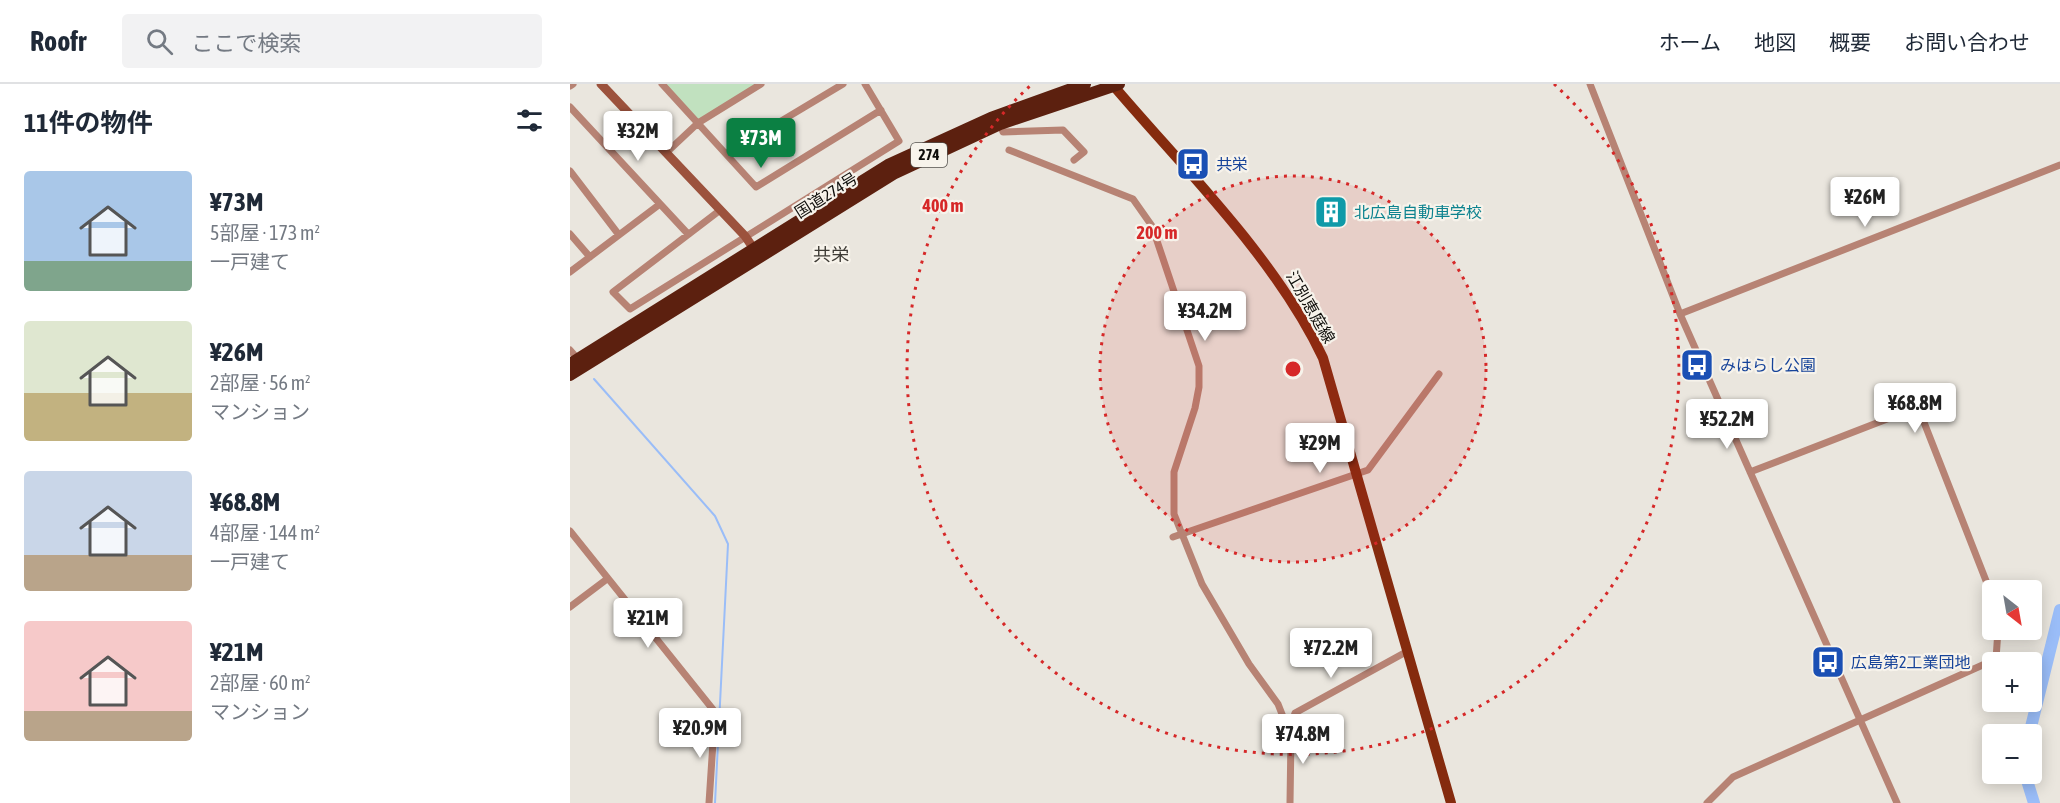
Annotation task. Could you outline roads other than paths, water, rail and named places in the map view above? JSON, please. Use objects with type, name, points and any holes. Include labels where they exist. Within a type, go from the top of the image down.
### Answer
[{"type":"highway","name":"国道274号","points":[[570,375],[888,165],[925,146],[991,118],[1085,84]]},
{"type":"highway","name":"国道274号","points":[[573,358],[895,173],[1000,124],[1115,85]]},
{"type":"main road","name":"江別恵庭線","points":[[1115,85],[1276,276],[1304,319],[1326,367],[1451,803]]},
{"type":"street","points":[[601,84],[745,236],[756,252]]},
{"type":"street","points":[[662,84],[756,187],[881,110]]},
{"type":"street","points":[[666,153],[698,123],[761,84]]},
{"type":"street","points":[[719,211],[613,291],[630,309],[899,141],[865,84]]},
{"type":"street","points":[[1590,84],[1680,314],[1897,803]]},
{"type":"street","points":[[726,154],[839,85]]},
{"type":"street","points":[[570,107],[688,234]]},
{"type":"street","points":[[1000,124],[1003,132],[1063,130],[1084,152],[1074,160]]},
{"type":"street","points":[[1009,150],[1133,199],[1152,226],[1199,366],[1199,387],[1195,408],[1174,472],[1174,514],[1202,584],[1249,664],[1278,704],[1292,737],[1290,803]]},
{"type":"street","points":[[1680,314],[2060,165]]},
{"type":"street","points":[[570,171],[619,235]]},
{"type":"street","points":[[570,272],[660,204]]},
{"type":"street","points":[[570,234],[590,257]]},
{"type":"street","points":[[1173,537],[1368,470],[1438,374]]},
{"type":"street","points":[[1750,472],[1918,407],[1986,580]]},
{"type":"street","points":[[570,531],[715,712],[709,803]]},
{"type":"street","points":[[570,607],[607,579]]},
{"type":"street","points":[[1707,803],[1733,777],[1996,659],[1997,640]]},
{"type":"street","points":[[1289,732],[1295,713],[1406,652]]},
{"type":"waterway","points":[[594,379],[715,516],[728,544],[715,803]]},
{"type":"waterway","points":[[2032,724],[2060,610]]},
{"type":"waterway","points":[[2028,784],[2034,803]]},
{"type":"place","name":"共栄","points":[[1193,164]]},
{"type":"place","name":"北広島自動車学校","points":[[1331,212]]},
{"type":"place","name":"みはらし公園","points":[[1697,365]]},
{"type":"place","name":"広島第2工業団地","points":[[1828,662]]},
{"type":"district","name":"共栄","points":[[831,255]]}]
